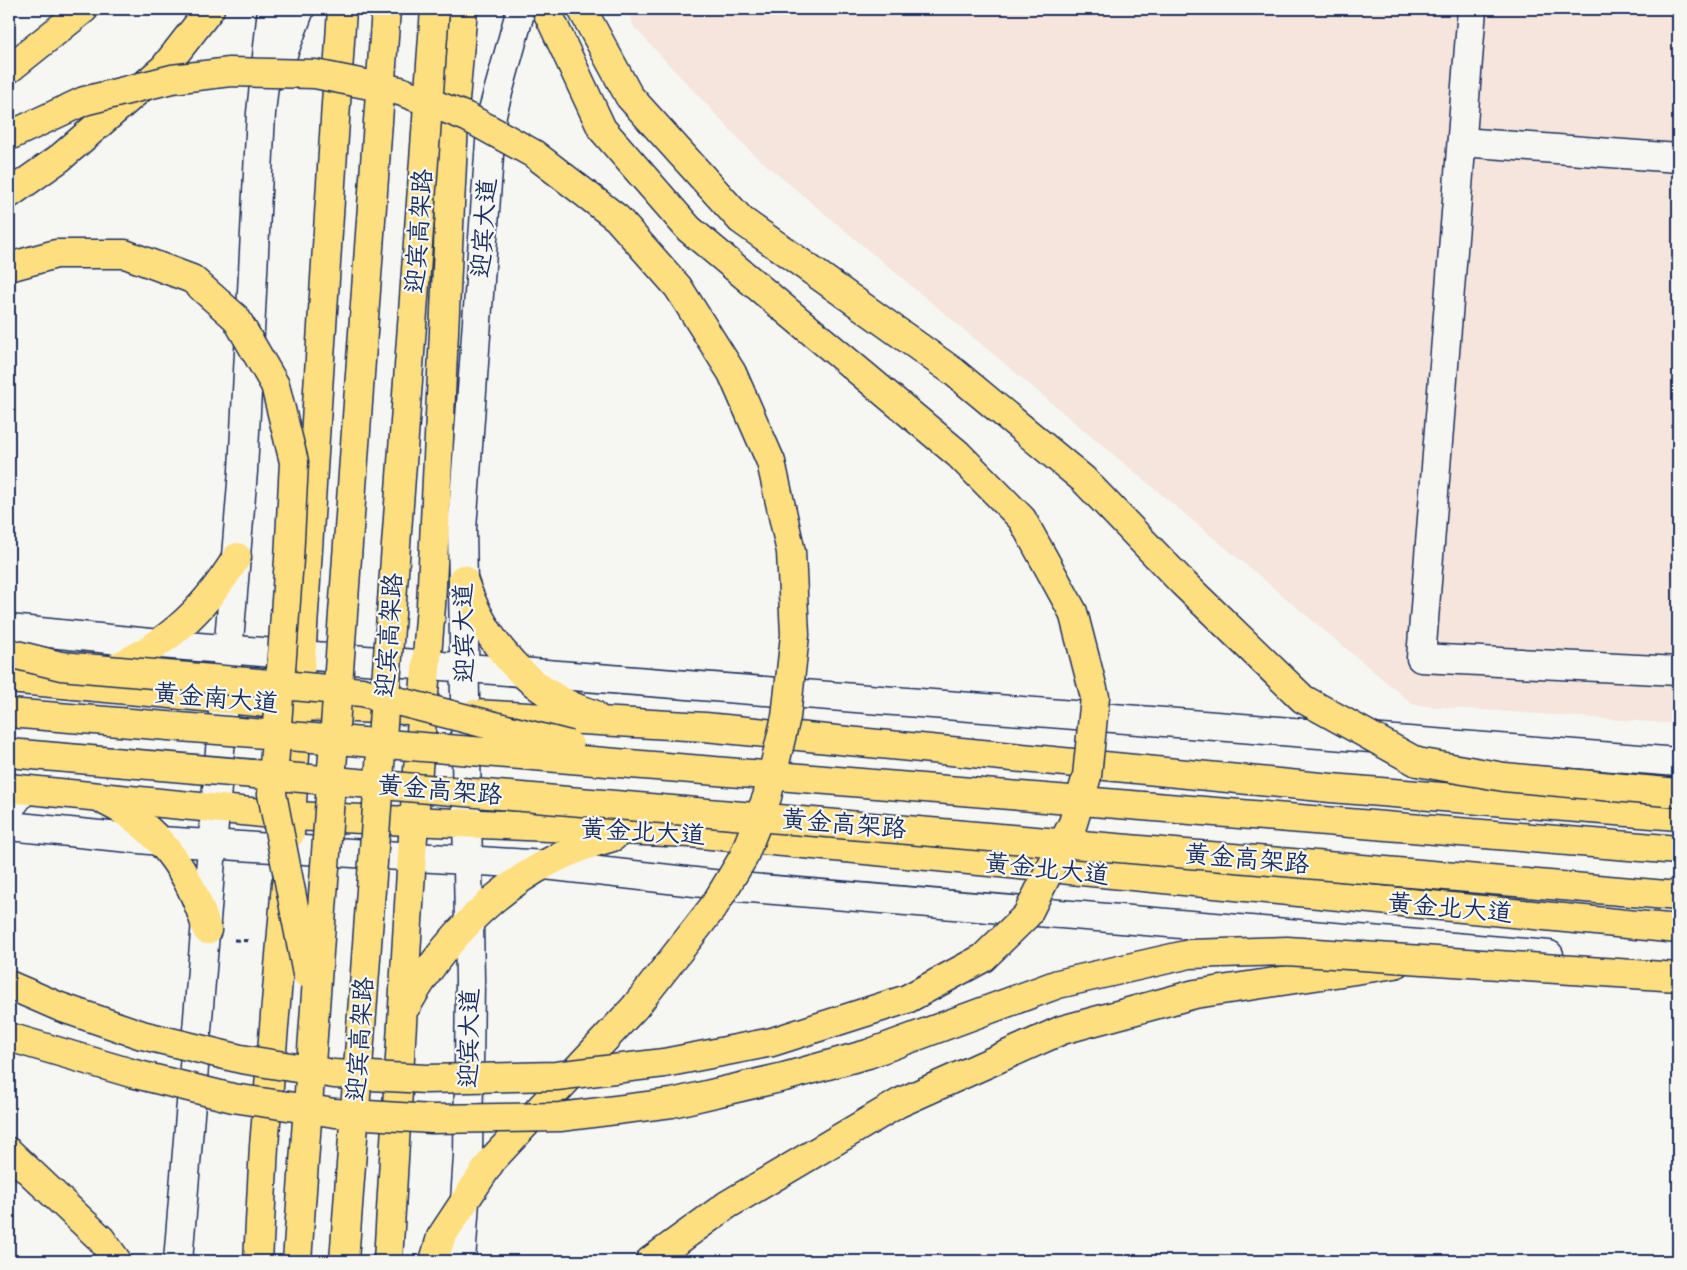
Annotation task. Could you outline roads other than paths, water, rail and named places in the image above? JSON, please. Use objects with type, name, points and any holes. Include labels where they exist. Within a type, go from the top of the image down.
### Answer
[{"type":"main road","points":[[9,69],[84,9]]},
{"type":"main road","points":[[9,194],[60,158],[164,68],[210,9]]},
{"type":"main road","points":[[258,1261],[264,1146],[292,816],[342,9]]},
{"type":"main road","name":"迎宾高架路","points":[[297,1261],[386,9]]},
{"type":"main road","name":"迎宾高架路","points":[[344,1261],[435,9]]},
{"type":"main road","name":"迎宾大道","points":[[388,1261],[396,1154],[414,820],[425,711],[455,100],[463,9]]},
{"type":"main road","points":[[9,985],[60,1008],[142,1035],[241,1059],[334,1074],[426,1079],[556,1076],[664,1063],[772,1042],[907,999],[983,958],[1027,914],[1073,823],[1087,776],[1096,697],[1073,612],[1022,519],[958,454],[689,229],[602,129],[546,9]]},
{"type":"main road","points":[[582,9],[628,96],[741,220],[954,372],[1083,479],[1184,583],[1303,700],[1417,762],[1504,777],[1678,793]]},
{"type":"main road","points":[[9,136],[84,101],[172,79],[230,72],[315,74],[400,91],[467,117],[534,154],[616,218],[678,287],[732,373],[771,462],[791,552],[795,636],[786,717],[769,788],[743,858],[714,906],[635,1007],[492,1160],[441,1237],[434,1261]]},
{"type":"main road","points":[[9,267],[56,254],[125,254],[192,279],[236,318],[276,385],[294,462],[272,794],[315,1011]]},
{"type":"main road","points":[[67,684],[98,676],[128,663],[160,644],[182,627],[202,606],[221,582],[237,557]]},
{"type":"main road","points":[[463,579],[481,624],[495,644],[520,672],[555,698],[579,710],[631,723]]},
{"type":"main road","points":[[9,653],[61,666],[362,692],[640,764]]},
{"type":"main road","name":"黄金南大道","points":[[9,679],[299,706],[425,711]]},
{"type":"main road","points":[[425,711],[705,727],[1331,788],[1678,816]]},
{"type":"main road","name":"黄金高架路","points":[[9,713],[1678,850]]},
{"type":"main road","name":"黄金高架路","points":[[9,753],[1678,896]]},
{"type":"main road","points":[[14,796],[94,796],[292,816],[414,820]]},
{"type":"main road","points":[[94,796],[138,821],[160,841],[188,879],[200,904],[207,930]]},
{"type":"main road","name":"黄金北大道","points":[[414,820],[690,834],[1678,929]]},
{"type":"main road","points":[[404,1011],[421,980],[441,952],[469,920],[490,901],[542,865],[572,850],[634,831]]},
{"type":"main road","points":[[9,1036],[131,1073],[233,1098],[335,1113],[432,1120],[560,1117],[672,1103],[784,1077],[868,1054],[1058,984],[1190,954],[1287,951],[1678,977]]},
{"type":"main road","points":[[650,1261],[727,1205],[899,1103],[1062,1030],[1195,994],[1417,961]]},
{"type":"main road","points":[[9,1152],[101,1239],[117,1261]]},
{"type":"street","points":[[178,1261],[184,1168],[207,930],[237,557],[261,113],[272,9]]},
{"type":"street","points":[[261,113],[300,9]]},
{"type":"street","name":"迎宾大道","points":[[461,1261],[468,1156],[469,920],[462,529],[492,114],[521,9]]},
{"type":"street","points":[[1472,9],[1421,658],[1678,671]]},
{"type":"street","points":[[1462,142],[1678,158]]},
{"type":"street","points":[[9,629],[160,644],[1678,762]]},
{"type":"street","points":[[9,826],[160,841],[542,865],[739,887],[1678,966]]}]
